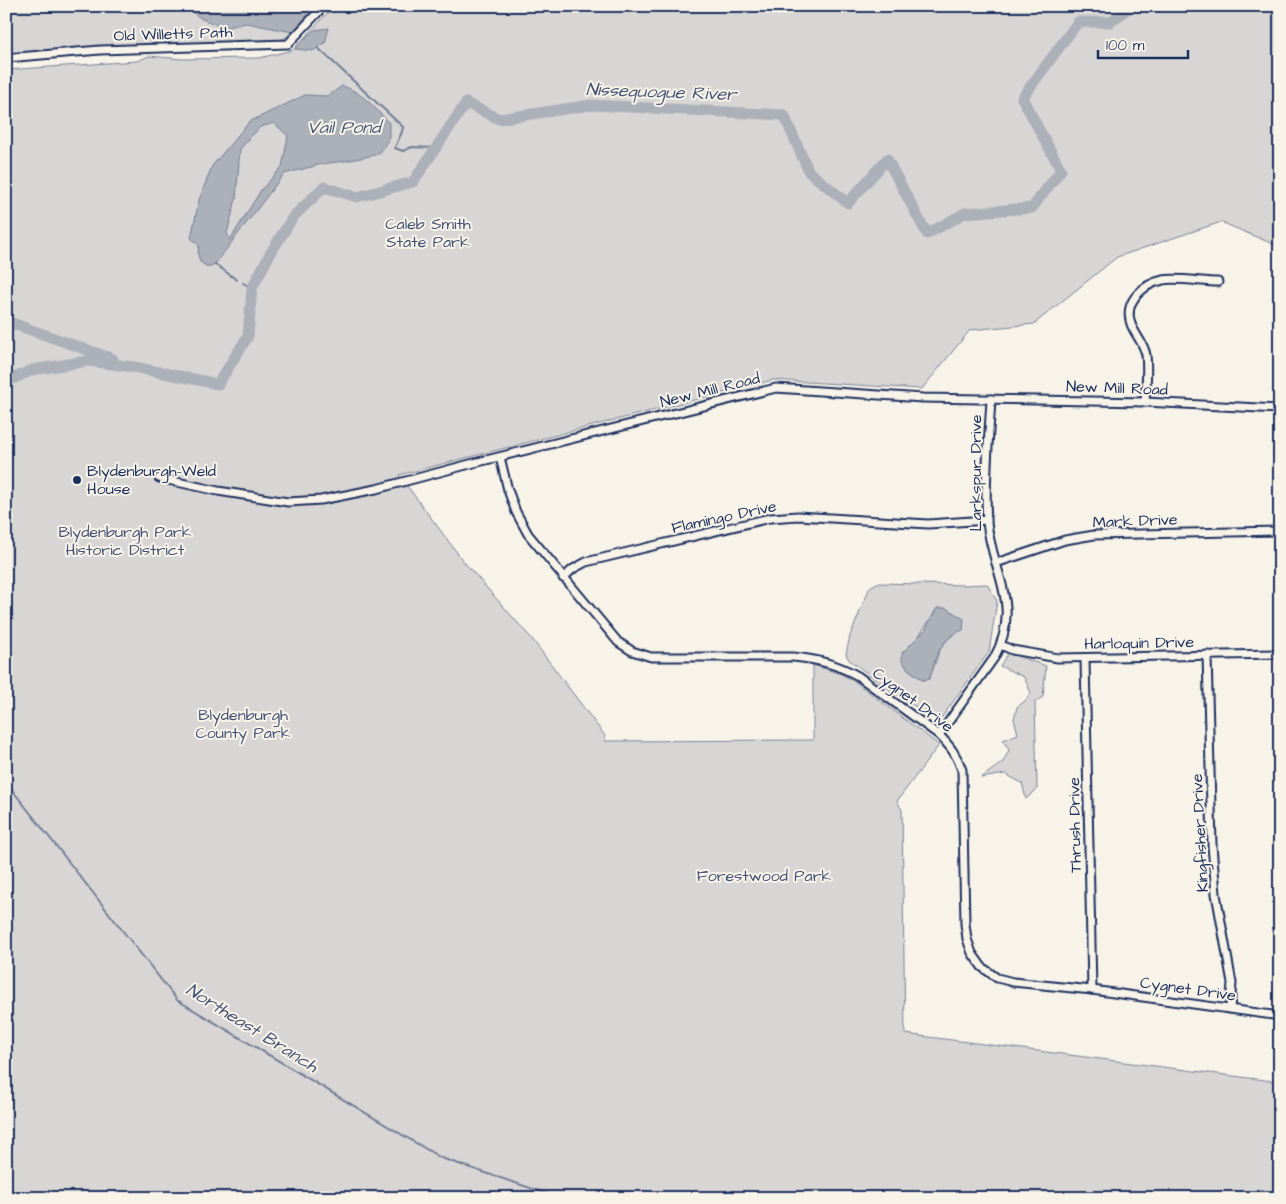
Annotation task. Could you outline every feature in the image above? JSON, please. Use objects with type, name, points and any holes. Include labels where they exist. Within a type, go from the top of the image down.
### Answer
[{"type":"street","name":"Old Willetts Path","points":[[6,58],[110,49],[288,44],[324,6]]},
{"type":"street","points":[[1145,402],[1146,353],[1131,323],[1130,309],[1136,295],[1147,285],[1165,279],[1218,282]]},
{"type":"street","name":"New Mill Road","points":[[159,478],[218,492],[288,502],[321,500],[376,490],[776,388],[923,398],[1145,402],[1280,409]]},
{"type":"street","name":"Larkspur Drive","points":[[939,735],[1002,645],[1007,603],[991,547],[987,520],[991,399]]},
{"type":"street","name":"Cygnet Drive","points":[[500,457],[508,490],[516,512],[528,534],[606,631],[632,651],[651,657],[793,657],[828,662],[858,676],[939,735],[949,745],[958,757],[962,770],[965,924],[967,939],[972,953],[982,966],[997,978],[1013,982],[1092,990],[1280,1016]]},
{"type":"street","name":"Flamingo Drive","points":[[563,578],[573,569],[586,562],[770,518],[798,516],[928,524],[987,520]]},
{"type":"street","name":"Mark Drive","points":[[996,563],[1065,540],[1094,535],[1280,531]]},
{"type":"street","name":"Harloquin Drive","points":[[1002,645],[1012,650],[1058,658],[1085,659],[1280,654]]},
{"type":"street","name":"Kingfisher Drive","points":[[1208,656],[1212,845],[1216,894],[1232,983],[1230,1009]]},
{"type":"street","name":"Thrush Drive","points":[[1085,659],[1092,990]]},
{"type":"shaded area","points":[[1280,782],[1280,893],[1276,866],[1276,797]]},
{"type":"green space","points":[[6,6],[313,6],[291,32],[293,32],[283,39],[260,44],[6,55]]},
{"type":"green space","points":[[334,6],[1280,6],[1280,247],[1221,222],[1117,257],[1034,324],[970,330],[922,389],[773,380],[399,475],[464,562],[532,639],[605,736],[605,741],[813,740],[813,665],[841,674],[854,681],[939,745],[897,801],[902,810],[905,1034],[1280,1082],[1280,1198],[6,1198],[6,70],[137,61],[149,56],[182,59],[259,58],[293,50]]},
{"type":"green space","points":[[877,583],[987,584],[997,601],[989,652],[942,717],[933,715],[909,703],[849,660],[846,654],[850,636],[870,587]],"holes":[[[937,609],[953,612],[957,617],[957,632],[941,648],[929,679],[923,680],[908,669],[902,661]]]},
{"type":"green space","points":[[1008,653],[1046,666],[1043,697],[1035,702],[1037,789],[1026,799],[1022,783],[1005,774],[981,778],[1003,762],[1009,750],[1003,740],[1018,734],[1014,719],[1017,707],[1031,693],[1024,677],[1000,666]]},
{"type":"water","points":[[151,6],[315,6],[293,32],[246,23],[224,28],[202,19],[188,9]]},
{"type":"water","points":[[329,28],[325,43],[313,51],[295,49],[314,30]]},
{"type":"water","name":"Vail Pond","points":[[342,86],[349,88],[368,101],[389,123],[389,139],[379,154],[322,164],[284,174],[215,264],[208,267],[200,262],[198,254],[199,245],[191,238],[199,200],[212,166],[249,122],[305,95],[328,96]],"holes":[[[274,123],[288,136],[282,167],[261,190],[230,240],[227,233],[236,199],[240,149],[260,127]]]},
{"type":"water","points":[[937,608],[946,608],[964,619],[963,630],[944,643],[936,658],[929,679],[923,680],[908,669],[902,661],[902,653],[925,630]]},
{"type":"waterway","name":"Nissequogue River","points":[[6,382],[32,370],[88,361],[134,367],[218,384],[248,336],[252,288],[293,217],[324,187],[357,197],[413,182],[466,103],[499,119],[591,105],[784,115],[809,172],[848,203],[887,159],[927,234],[965,213],[1032,208],[1061,170],[1022,98],[1078,22],[1111,22],[1131,6]]},
{"type":"waterway","points":[[318,48],[403,127],[395,148],[403,151],[412,147],[435,148]]},
{"type":"waterway","points":[[215,264],[237,280]]},
{"type":"waterway","points":[[243,283],[252,288]]},
{"type":"waterway","points":[[6,321],[113,359]]},
{"type":"waterway","name":"Northeast Branch","points":[[6,782],[177,1000],[441,1158],[560,1198]]},
{"type":"place","name":"Blydenburgh-Weld House","points":[[77,480]]},
{"type":"park label","name":"Caleb Smith State Park","points":[[428,233]]},
{"type":"park label","name":"Blydenburgh Park Historic District","points":[[125,541]]},
{"type":"park label","name":"Blydenburgh County Park","points":[[243,724]]},
{"type":"park label","name":"Forestwood Park","points":[[764,876]]}]
